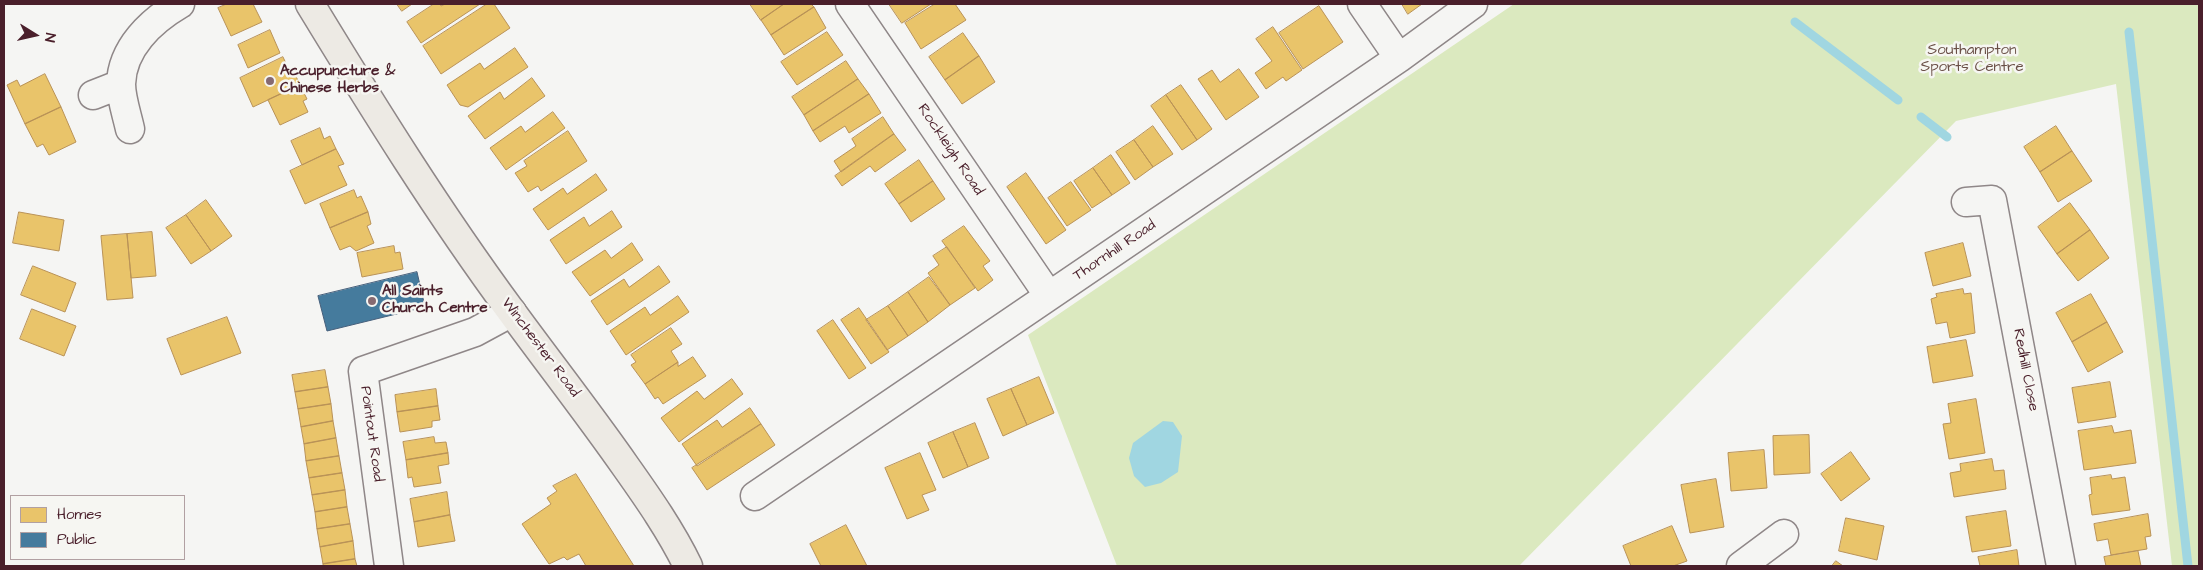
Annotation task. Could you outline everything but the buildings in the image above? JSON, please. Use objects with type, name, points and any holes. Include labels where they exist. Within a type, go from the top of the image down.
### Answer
[{"type":"main road","name":"Winchester Road","points":[[310,4],[389,134],[447,222],[577,397],[645,494],[688,566]]},
{"type":"street","points":[[130,129],[121,84],[126,60],[143,32],[163,14],[180,4]]},
{"type":"street","name":"Rockleigh Road","points":[[850,4],[1049,296]]},
{"type":"street","points":[[1362,4],[1399,58]]},
{"type":"street","name":"Thornhill Road","points":[[755,496],[1399,58],[1473,4]]},
{"type":"street","points":[[93,95],[121,84]]},
{"type":"street","name":"Redhill Close","points":[[1966,202],[1992,200],[2061,566]]},
{"type":"street","name":"Pointout Road","points":[[390,566],[363,371],[475,332],[512,312]]},
{"type":"street","points":[[1741,566],[1784,534]]},
{"type":"green space","name":"Southampton Sports Centre","points":[[1514,4],[2199,4],[2199,566],[2172,566],[2116,84],[1956,121],[1519,566],[1117,566],[1028,335]]},
{"type":"water","points":[[1163,421],[1173,422],[1182,436],[1178,472],[1161,483],[1145,487],[1134,476],[1129,458],[1133,443]]},
{"type":"waterway","points":[[1795,22],[1898,100]]},
{"type":"waterway","points":[[2129,32],[2188,566]]},
{"type":"waterway","points":[[1921,117],[1947,137]]},
{"type":"place","name":"Accupuncture & Chinese Herbs","points":[[270,81]]},
{"type":"place","name":"All Saints Church Centre","points":[[372,301]]}]
